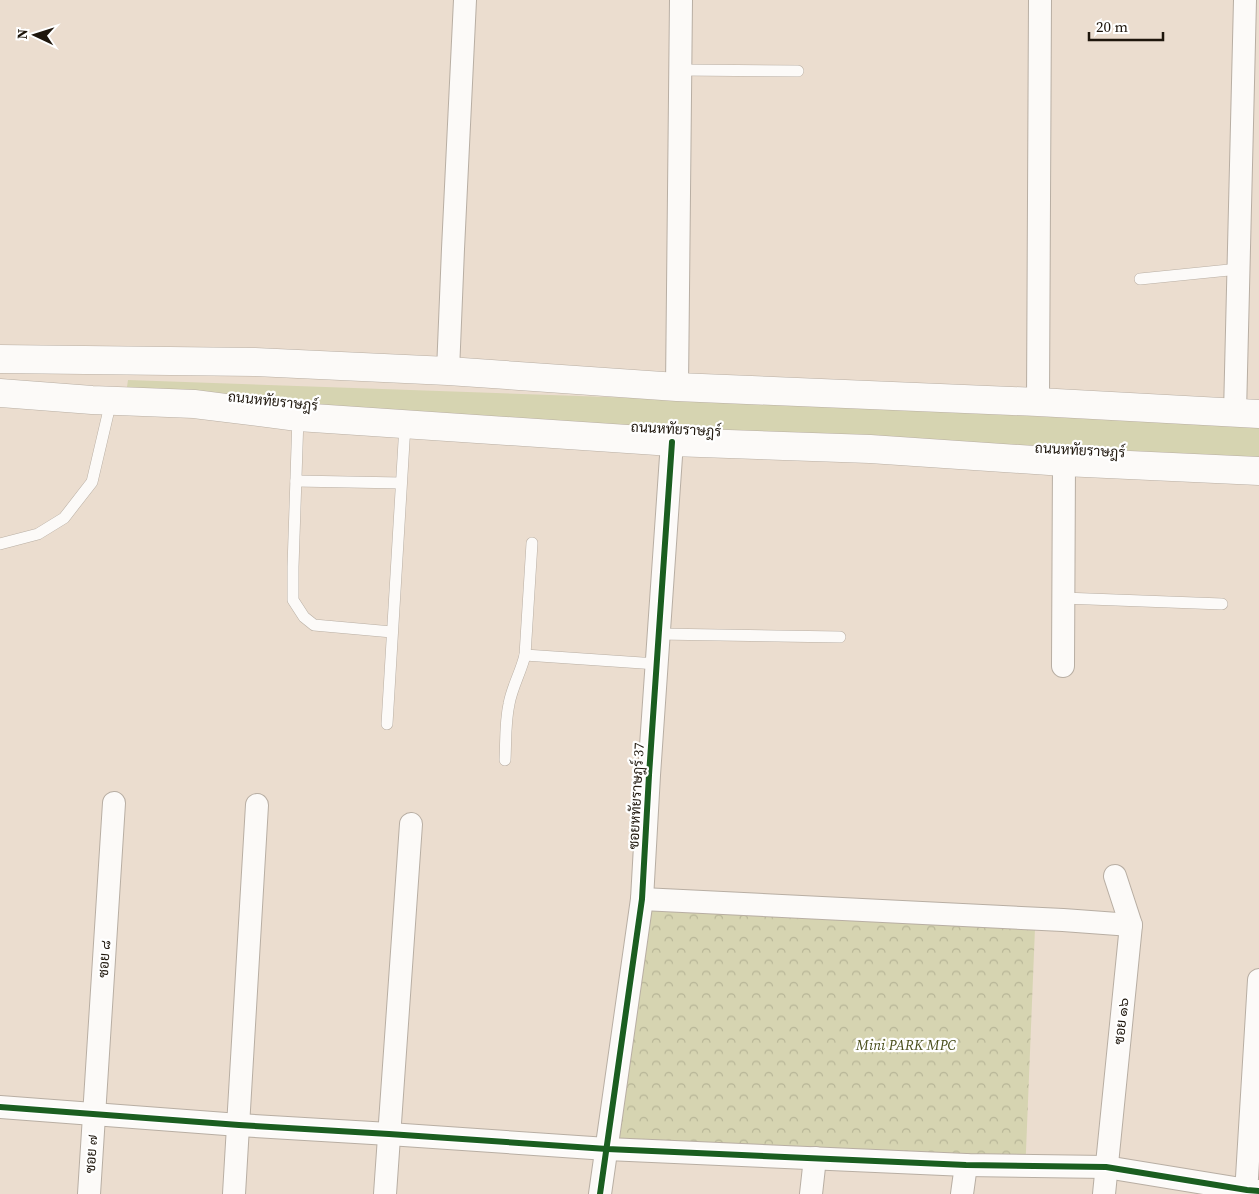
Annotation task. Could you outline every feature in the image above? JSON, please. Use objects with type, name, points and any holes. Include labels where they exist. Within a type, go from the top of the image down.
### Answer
[{"type":"main road","points":[[0,359],[255,362],[448,371],[677,387],[1038,402],[1247,414]]},
{"type":"main road","name":"ถนนหทัยราษฎร์","points":[[0,393],[111,401],[194,404],[298,417],[672,442],[870,449],[1064,462],[1259,471]]},
{"type":"street","points":[[448,371],[452,249],[465,0]]},
{"type":"street","points":[[677,387],[680,0]]},
{"type":"street","points":[[1038,402],[1040,0]]},
{"type":"street","points":[[1245,0],[1239,269],[1247,414]]},
{"type":"street","name":"ซอยหทัยราษฎร์ 37","points":[[600,1194],[642,900],[672,442]]},
{"type":"street","points":[[1062,666],[1064,462]]},
{"type":"street","name":"ซอย ๘","points":[[94,1114],[114,803]]},
{"type":"street","points":[[234,1194],[257,805]]},
{"type":"street","points":[[385,1194],[411,824]]},
{"type":"street","name":"ซอย ๑๖","points":[[1104,1194],[1131,925],[1115,876]]},
{"type":"street","points":[[642,900],[1063,920],[1131,925]]},
{"type":"street","points":[[0,1107],[607,1149],[966,1165],[1106,1167],[1251,1192],[1259,980]]},
{"type":"street","name":"ซอย ๗","points":[[89,1194],[94,1114]]},
{"type":"street","points":[[811,1194],[815,1158]]},
{"type":"street","points":[[962,1194],[966,1165]]},
{"type":"lane","points":[[680,70],[798,71]]},
{"type":"lane","points":[[1140,279],[1239,269]]},
{"type":"lane","points":[[0,544],[38,534],[64,518],[92,482],[111,401]]},
{"type":"lane","points":[[298,417],[293,600],[304,617],[314,624],[392,632]]},
{"type":"lane","points":[[387,724],[405,425]]},
{"type":"lane","points":[[296,481],[401,483]]},
{"type":"lane","points":[[505,760],[509,704],[524,654],[532,543]]},
{"type":"lane","points":[[1063,598],[1222,604]]},
{"type":"lane","points":[[659,634],[840,637]]},
{"type":"lane","points":[[524,654],[657,664]]},
{"type":"green space","points":[[128,380],[719,401],[1259,427],[1259,459],[432,419],[131,393],[127,387]]},
{"type":"green space","name":"Mini PARK MPC","points":[[642,909],[1035,928],[1025,1176],[614,1149]]},
{"type":"cycle path","points":[[600,1194],[642,899],[672,442]]},
{"type":"cycle path","points":[[0,1107],[607,1149],[966,1165],[1106,1167],[1259,1191]]}]
